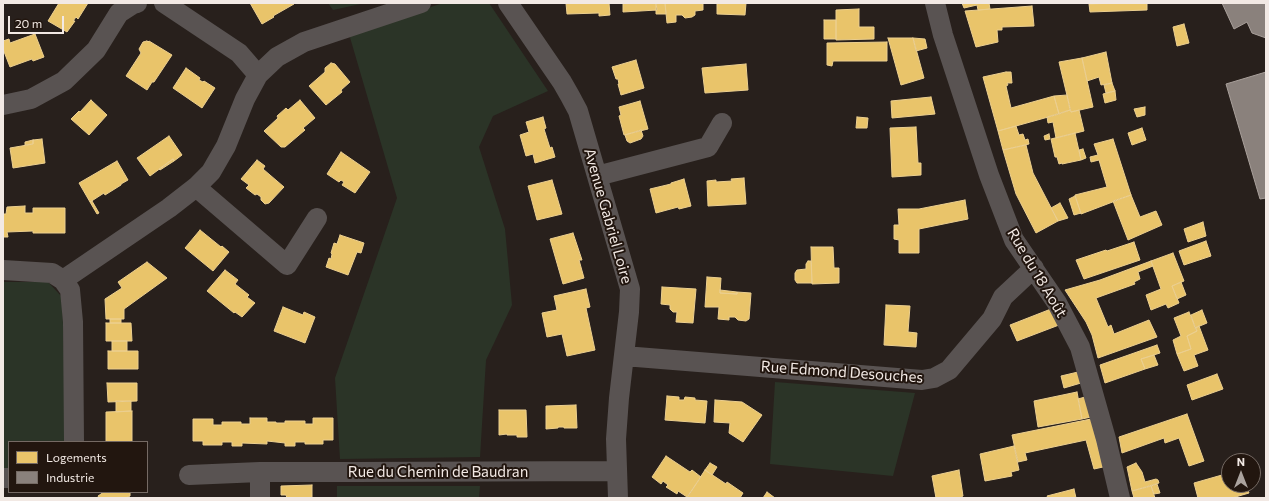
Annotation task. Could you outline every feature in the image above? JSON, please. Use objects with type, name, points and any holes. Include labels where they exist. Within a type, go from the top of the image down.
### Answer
[{"type":"street","points":[[3,105],[31,99],[64,81],[96,50],[119,13],[132,4],[137,3]]},
{"type":"street","points":[[164,3],[239,53],[258,75]]},
{"type":"street","points":[[63,280],[169,208],[196,187],[211,172],[226,146],[245,99],[258,75],[277,57],[304,42],[421,3]]},
{"type":"street","name":"Avenue Gabriel Loire","points":[[508,3],[570,96],[578,111],[630,288],[629,312],[619,398],[616,440],[618,498]]},
{"type":"street","name":"Rue du 18 Août","points":[[935,3],[943,34],[989,175],[1014,240],[1057,304],[1080,347],[1106,438],[1120,498]]},
{"type":"street","points":[[597,176],[708,147],[722,123]]},
{"type":"street","points":[[196,187],[287,264],[317,218]]},
{"type":"street","name":"Rue Edmond Desouches","points":[[624,356],[922,380],[934,378],[949,370],[992,319],[1004,297],[1034,268]]},
{"type":"street","points":[[3,270],[52,273],[63,280],[70,290],[73,322],[74,441]]},
{"type":"street","name":"Rue du Chemin de Baudran","points":[[189,475],[260,472],[617,471]]},
{"type":"street","points":[[260,472],[260,498]]},
{"type":"green space","points":[[328,3],[365,3],[333,10]]},
{"type":"green space","points":[[443,3],[489,3],[548,91],[493,116],[479,147],[505,229],[512,305],[486,360],[480,457],[340,459],[335,378],[397,198],[349,34]]},
{"type":"green space","points":[[3,282],[48,282],[62,297],[67,440],[8,441],[8,469],[3,469]]},
{"type":"green space","points":[[775,382],[915,393],[893,476],[770,464]]},
{"type":"green space","points":[[337,486],[480,486],[479,498],[337,498]]},
{"type":"building: Logements","points":[[59,3],[88,3],[78,19],[76,17],[73,21],[75,21],[67,32],[48,21]]},
{"type":"building: Logements","points":[[250,3],[294,3],[294,4],[262,24]]},
{"type":"building: Logements","points":[[566,3],[609,3],[610,15],[599,16],[599,13],[567,14]]},
{"type":"building: Logements","points":[[623,3],[656,3],[657,10],[623,12]]},
{"type":"building: Logements","points":[[656,3],[665,3],[666,14],[656,14]]},
{"type":"building: Logements","points":[[665,3],[703,3],[703,10],[695,11],[695,15],[692,17],[685,18],[682,15],[676,15],[676,22],[667,23]]},
{"type":"building: Logements","points":[[717,3],[746,3],[745,15],[717,14]]},
{"type":"building: Logements","points":[[962,3],[989,3],[990,9],[978,10],[977,5],[964,8]]},
{"type":"building: Logements","points":[[1147,3],[1147,10],[1090,12],[1089,4]]},
{"type":"building: Logements","points":[[1032,6],[1034,26],[1002,27],[1002,30],[997,30],[998,42],[976,47],[965,11]]},
{"type":"building: Logements","points":[[859,9],[859,27],[874,27],[874,39],[836,40],[836,10]]},
{"type":"building: Logements","points":[[824,20],[836,20],[836,39],[824,39]]},
{"type":"building: Logements","points":[[1184,24],[1189,43],[1177,46],[1173,27]]},
{"type":"building: Logements","points":[[35,34],[44,57],[33,61],[32,59],[10,67],[3,49],[3,41],[9,39],[10,43]]},
{"type":"building: Logements","points":[[888,38],[913,38],[924,78],[901,85]]},
{"type":"building: Logements","points":[[913,38],[925,39],[927,48],[916,51]]},
{"type":"building: Logements","points":[[147,41],[172,55],[147,90],[126,76],[141,53],[139,49],[143,42]]},
{"type":"building: Logements","points":[[887,42],[887,61],[833,61],[832,66],[827,65],[827,43]]},
{"type":"building: Logements","points":[[1106,52],[1112,83],[1101,85],[1099,77],[1087,81],[1082,58]]},
{"type":"building: Logements","points":[[1082,58],[1093,107],[1071,112],[1059,62]]},
{"type":"building: Logements","points":[[636,60],[644,88],[621,95],[618,79],[616,79],[612,67]]},
{"type":"building: Logements","points":[[331,63],[335,64],[350,82],[341,90],[342,92],[326,105],[309,86],[325,72],[325,68]]},
{"type":"building: Logements","points":[[746,64],[748,90],[705,93],[702,68]]},
{"type":"building: Logements","points":[[186,68],[200,78],[199,80],[204,81],[215,88],[202,108],[173,88]]},
{"type":"building: Logements","points":[[1011,72],[1012,83],[1007,83],[1008,85],[1006,86],[1011,108],[1054,96],[1059,114],[998,131],[983,77]]},
{"type":"building: Logements","points":[[1112,83],[1115,91],[1106,93],[1104,85]]},
{"type":"building: Logements","points":[[1115,91],[1116,100],[1105,103],[1103,94]]},
{"type":"building: Logements","points":[[1067,95],[1070,110],[1059,114],[1054,96]]},
{"type":"building: Logements","points":[[931,97],[935,114],[892,118],[891,101]]},
{"type":"building: Logements","points":[[91,100],[107,115],[89,135],[71,119]]},
{"type":"building: Logements","points":[[300,100],[315,118],[303,128],[305,130],[285,147],[281,147],[264,131],[286,108],[288,110]]},
{"type":"building: Logements","points":[[640,101],[648,129],[624,135],[619,116],[621,115],[619,107]]},
{"type":"building: Logements","points":[[1145,107],[1145,115],[1137,117],[1134,109]]},
{"type":"building: Logements","points":[[1070,110],[1071,112],[1079,110],[1084,131],[1056,138],[1053,122],[1048,123],[1047,117]]},
{"type":"building: Logements","points":[[543,117],[546,128],[544,129],[550,148],[552,147],[555,157],[535,163],[533,154],[526,156],[520,135],[529,132],[526,122]]},
{"type":"building: Logements","points":[[857,117],[868,118],[867,128],[856,128]]},
{"type":"building: Logements","points":[[1016,126],[1019,135],[1023,134],[1025,140],[1028,139],[1029,144],[1003,150],[998,131]]},
{"type":"building: Logements","points":[[916,127],[918,163],[921,163],[921,175],[892,177],[890,128]]},
{"type":"building: Logements","points":[[1142,128],[1146,140],[1132,145],[1128,133]]},
{"type":"building: Logements","points":[[641,130],[643,136],[641,139],[630,143],[627,141],[625,135]]},
{"type":"building: Logements","points":[[1075,133],[1081,160],[1059,164],[1057,157],[1055,157],[1051,139]]},
{"type":"building: Logements","points":[[1049,134],[1050,139],[1045,140],[1044,136]]},
{"type":"building: Logements","points":[[169,136],[182,155],[174,161],[173,159],[150,176],[137,158]]},
{"type":"building: Logements","points":[[42,139],[45,163],[13,168],[10,148],[33,144],[33,140]]},
{"type":"building: Logements","points":[[1113,139],[1131,195],[1081,214],[1075,195],[1107,187],[1099,160],[1091,162],[1090,157],[1098,155],[1094,144]]},
{"type":"building: Logements","points":[[33,140],[33,144],[25,145],[25,142]]},
{"type":"building: Logements","points":[[1026,145],[1033,173],[1058,221],[1036,233],[1016,194],[1003,150]]},
{"type":"building: Logements","points":[[1083,149],[1086,158],[1081,160],[1079,150]]},
{"type":"building: Logements","points":[[341,152],[370,172],[355,193],[342,185],[344,182],[341,180],[339,182],[327,174]]},
{"type":"building: Logements","points":[[173,159],[174,161],[160,170],[159,169]]},
{"type":"building: Logements","points":[[257,160],[265,166],[263,169],[284,187],[269,203],[265,204],[261,200],[261,197],[257,194],[255,195],[246,188],[249,185],[241,179]]},
{"type":"building: Logements","points":[[117,161],[128,180],[105,195],[104,193],[90,202],[79,183]]},
{"type":"building: Logements","points":[[744,178],[746,204],[708,206],[707,181],[732,181],[731,179]]},
{"type":"building: Logements","points":[[684,179],[691,206],[679,209],[678,207],[656,213],[650,189]]},
{"type":"building: Logements","points":[[552,180],[562,214],[537,220],[528,186]]},
{"type":"building: Logements","points":[[1131,195],[1140,217],[1156,211],[1162,225],[1128,240],[1113,201]]},
{"type":"building: Logements","points":[[1075,196],[1081,213],[1074,215],[1069,199]]},
{"type":"building: Logements","points":[[965,200],[968,219],[919,229],[919,253],[899,253],[899,240],[894,239],[894,225],[899,225],[898,209],[919,209]]},
{"type":"building: Logements","points":[[92,201],[99,213],[97,214],[90,202]]},
{"type":"building: Logements","points":[[1060,203],[1068,218],[1058,221],[1051,208]]},
{"type":"building: Logements","points":[[25,206],[25,213],[33,213],[33,208],[65,208],[65,233],[33,233],[33,231],[7,232],[8,237],[3,237],[3,214],[6,214],[7,207]]},
{"type":"building: Logements","points":[[1203,222],[1206,236],[1188,242],[1184,229]]},
{"type":"building: Logements","points":[[200,230],[229,252],[213,271],[185,248]]},
{"type":"building: Logements","points":[[573,233],[582,260],[579,260],[584,278],[563,284],[550,239]]},
{"type":"building: Logements","points":[[340,235],[364,243],[361,253],[357,252],[348,275],[326,267],[329,258],[331,259],[334,243],[337,244]]},
{"type":"building: Logements","points":[[1206,241],[1211,256],[1184,265],[1179,251]]},
{"type":"building: Logements","points":[[1134,242],[1140,260],[1084,279],[1076,260]]},
{"type":"building: Logements","points":[[811,247],[833,247],[834,268],[839,268],[839,283],[812,284]]},
{"type":"building: Logements","points":[[1173,253],[1184,281],[1172,286],[1179,303],[1168,308],[1166,304],[1151,310],[1146,295],[1161,289],[1151,261]]},
{"type":"building: Logements","points":[[808,261],[811,261],[812,283],[797,283],[795,280],[795,273],[797,270],[806,269],[806,264]]},
{"type":"building: Logements","points":[[1151,261],[1153,266],[1138,272],[1140,279],[1134,282],[1135,284],[1096,298],[1108,327],[1111,325],[1114,334],[1149,320],[1157,337],[1098,358],[1092,335],[1086,322],[1065,290],[1100,280]]},
{"type":"building: Logements","points":[[147,262],[167,278],[124,309],[124,319],[106,319],[105,299],[122,288],[118,282]]},
{"type":"building: Logements","points":[[225,270],[238,280],[235,284],[249,295],[247,297],[255,303],[242,317],[235,312],[234,313],[207,291]]},
{"type":"building: Logements","points":[[707,277],[721,278],[720,293],[751,293],[749,319],[746,321],[738,320],[735,317],[729,317],[729,320],[718,319],[719,307],[705,307]]},
{"type":"building: Logements","points":[[1181,282],[1186,295],[1177,299],[1172,286]]},
{"type":"building: Logements","points":[[662,287],[696,289],[693,323],[676,322],[677,312],[673,312],[670,309],[670,305],[661,304]]},
{"type":"building: Logements","points":[[586,289],[590,307],[586,308],[595,350],[567,356],[562,334],[547,337],[542,313],[557,310],[554,296]]},
{"type":"building: Logements","points":[[720,290],[737,292],[737,294],[720,293]]},
{"type":"building: Logements","points":[[886,305],[910,306],[908,332],[917,333],[916,347],[884,345]]},
{"type":"building: Logements","points":[[283,307],[303,315],[304,312],[315,317],[305,343],[274,331]]},
{"type":"building: Logements","points":[[1051,309],[1059,325],[1017,341],[1010,325]]},
{"type":"building: Logements","points":[[1202,310],[1207,323],[1195,328],[1191,315]]},
{"type":"building: Logements","points":[[1189,312],[1197,331],[1187,336],[1191,349],[1177,354],[1173,340],[1181,336],[1174,318]]},
{"type":"building: Logements","points":[[110,319],[121,319],[121,323],[110,323]]},
{"type":"building: Logements","points":[[106,323],[131,323],[132,341],[106,341]]},
{"type":"building: Logements","points":[[1199,326],[1208,350],[1194,355],[1198,366],[1184,371],[1177,354],[1191,349],[1187,336],[1197,331],[1195,328]]},
{"type":"building: Logements","points":[[112,341],[127,341],[127,351],[112,351]]},
{"type":"building: Logements","points":[[1157,345],[1160,353],[1141,359],[1145,369],[1105,383],[1100,365]]},
{"type":"building: Logements","points":[[108,351],[138,351],[138,369],[108,369]]},
{"type":"building: Logements","points":[[1154,355],[1158,365],[1145,369],[1141,359]]},
{"type":"building: Logements","points":[[1078,372],[1081,383],[1064,388],[1061,376]]},
{"type":"building: Logements","points":[[1217,374],[1223,389],[1192,400],[1187,385]]},
{"type":"building: Logements","points":[[107,383],[137,383],[137,401],[108,402]]},
{"type":"building: Logements","points":[[1077,392],[1082,419],[1038,427],[1034,401]]},
{"type":"building: Logements","points":[[667,396],[679,397],[679,400],[684,400],[685,397],[707,401],[705,423],[665,420]]},
{"type":"building: Logements","points":[[1085,397],[1091,417],[1082,419],[1078,399]]},
{"type":"building: Logements","points":[[715,400],[742,402],[762,415],[743,442],[729,433],[730,423],[714,422]]},
{"type":"building: Logements","points":[[116,401],[131,401],[131,411],[116,412]]},
{"type":"building: Logements","points":[[576,405],[577,428],[558,427],[546,429],[546,406]]},
{"type":"building: Logements","points":[[499,410],[526,410],[527,437],[517,437],[517,435],[507,434],[499,435]]},
{"type":"building: Logements","points":[[132,411],[132,441],[106,441],[106,412]]},
{"type":"building: Logements","points":[[1187,414],[1204,461],[1189,466],[1179,438],[1165,443],[1164,438],[1122,453],[1119,437]]},
{"type":"building: Logements","points":[[250,418],[267,418],[267,422],[276,423],[285,423],[285,421],[305,421],[305,424],[313,424],[313,418],[333,418],[333,440],[323,440],[323,444],[305,444],[305,442],[295,442],[295,446],[285,446],[285,443],[267,441],[267,444],[242,443],[242,446],[232,446],[232,442],[222,442],[222,445],[203,445],[203,441],[193,441],[193,419],[213,419],[213,425],[222,425],[222,422],[241,422],[241,424],[250,424]]},
{"type":"building: Logements","points":[[1091,419],[1103,467],[1094,469],[1086,440],[1025,453],[1027,460],[1018,462],[1012,435]]},
{"type":"building: Logements","points":[[1014,446],[1019,470],[1011,472],[1012,476],[985,481],[980,454]]},
{"type":"building: Logements","points":[[666,456],[690,472],[692,470],[701,477],[687,497],[678,491],[677,494],[666,487],[668,485],[663,481],[661,484],[652,477]]},
{"type":"building: Logements","points":[[710,463],[717,467],[712,475],[705,470]]},
{"type":"building: Logements","points":[[1136,463],[1142,472],[1145,482],[1156,479],[1159,483],[1132,491],[1127,467]]},
{"type":"building: Logements","points":[[705,470],[743,493],[740,498],[687,498]]},
{"type":"building: Logements","points":[[959,470],[963,496],[961,498],[936,498],[932,476]]},
{"type":"building: Logements","points":[[1221,475],[1221,493],[1249,493],[1232,498],[1198,498],[1194,483]]},
{"type":"building: Logements","points":[[1157,484],[1160,493],[1154,494],[1151,486]]},
{"type":"building: Logements","points":[[312,485],[312,498],[287,498],[286,495],[281,495],[281,486]]},
{"type":"building: Logements","points":[[1151,486],[1155,498],[1134,498],[1132,491]]},
{"type":"building: Logements","points":[[1074,489],[1076,498],[1048,498],[1047,496]]},
{"type":"building: Logements","points":[[767,492],[775,498],[763,498]]},
{"type":"building: Logements","points":[[102,493],[130,493],[130,496],[126,498],[99,498],[98,496]]},
{"type":"building: Industrie","points":[[1222,3],[1266,3],[1266,38],[1252,33],[1247,22],[1234,29]]},
{"type":"building: Industrie","points":[[1266,72],[1266,198],[1260,199],[1226,84]]}]
